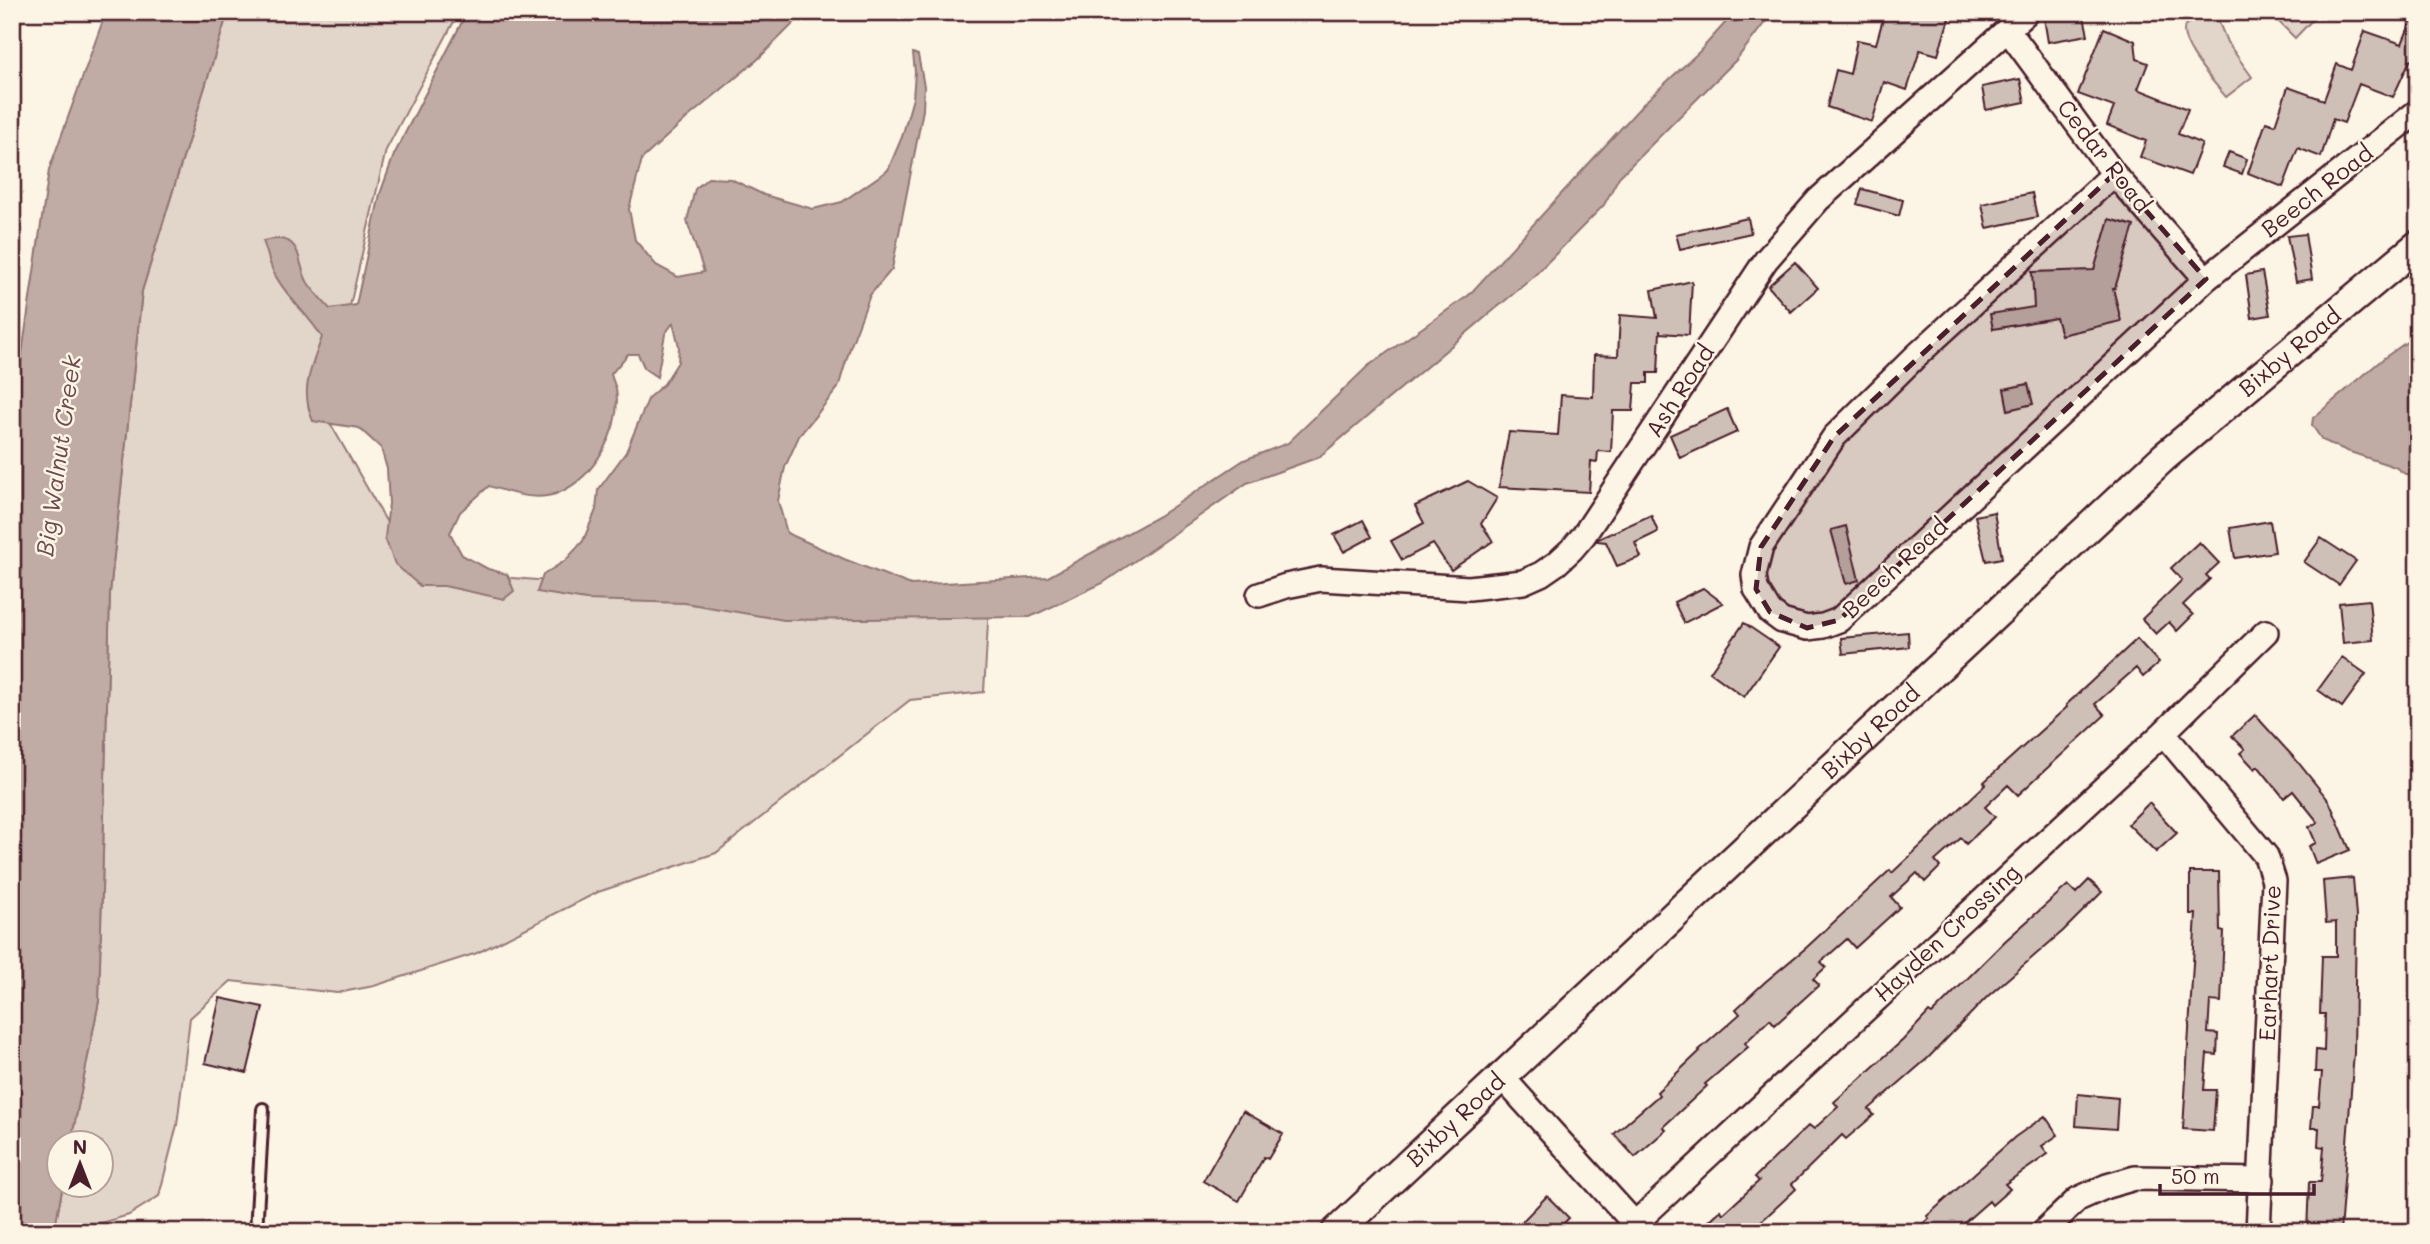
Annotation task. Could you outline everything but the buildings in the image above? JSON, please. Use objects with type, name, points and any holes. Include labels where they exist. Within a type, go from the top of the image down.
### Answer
[{"type":"street","name":"Ash Road","points":[[1259,595],[1321,579],[1469,588],[1523,582],[1557,563],[1584,535],[1766,260],[1786,236],[1818,200],[2027,12]]},
{"type":"street","name":"Cedar Road","points":[[2008,30],[2114,174],[2206,278]]},
{"type":"street","name":"Beech Road","points":[[2114,174],[1916,356],[1834,437],[1761,547],[1754,575],[1756,589],[1770,612],[1782,621],[1807,628],[1824,626],[1839,620],[2206,278],[2418,111]]},
{"type":"street","name":"Bixby Road","points":[[1336,1232],[2164,457],[2418,245]]},
{"type":"street","name":"Hayden Crossing","points":[[1630,1227],[2163,733],[2266,632]]},
{"type":"street","name":"Earhart Drive","points":[[2163,733],[2259,846],[2266,856],[2274,881],[2258,1232]]},
{"type":"street","points":[[1501,1076],[1630,1227]]},
{"type":"street","points":[[2043,1232],[2078,1199],[2107,1186],[2135,1178],[2262,1180]]},
{"type":"lane","points":[[256,1232],[263,1109]]},
{"type":"highlighted area","points":[[2114,174],[2206,279],[1839,620],[1807,628],[1770,612],[1756,589],[1761,547],[1834,437]]},
{"type":"shaded area","points":[[228,12],[459,12],[386,150],[325,414],[414,570],[809,602],[989,605],[984,692],[910,700],[716,853],[598,892],[477,953],[374,986],[337,993],[231,981],[190,1018],[177,1125],[159,1196],[129,1215],[69,1232],[54,1232],[61,1198],[116,1198],[116,1128],[74,1128],[99,1001],[110,593],[142,291]]},
{"type":"shaded area","points":[[2281,12],[2309,12],[2315,17],[2295,38],[2275,18]]},
{"type":"shaded area","points":[[2203,16],[2218,20],[2227,42],[2252,77],[2226,97],[2197,61],[2186,40],[2186,24]]},
{"type":"water","name":"Big Walnut Creek","points":[[106,12],[228,12],[142,291],[110,593],[99,1001],[74,1128],[46,1128],[46,1198],[61,1198],[54,1232],[12,1232],[12,421],[49,170]]},
{"type":"water","points":[[467,12],[799,12],[794,23],[757,60],[642,159],[629,209],[635,240],[656,265],[678,277],[704,272],[687,221],[695,189],[708,178],[731,179],[764,195],[813,209],[842,202],[888,170],[902,137],[913,98],[913,53],[918,55],[924,86],[923,110],[892,269],[870,295],[838,388],[799,436],[785,467],[778,501],[787,533],[911,585],[1048,577],[1159,516],[1244,460],[1288,443],[1368,366],[1469,295],[1645,102],[1699,52],[1735,12],[1775,12],[1736,60],[1619,177],[1604,205],[1532,278],[1319,457],[1247,483],[1103,583],[1030,617],[784,620],[685,603],[586,600],[537,592],[543,575],[566,560],[583,541],[596,510],[598,490],[626,452],[649,397],[664,384],[678,362],[679,346],[673,323],[665,334],[657,377],[645,369],[638,354],[628,354],[611,374],[616,389],[615,420],[603,450],[584,476],[558,493],[541,497],[489,486],[460,512],[450,533],[462,555],[488,569],[507,574],[514,591],[504,599],[444,586],[420,586],[395,564],[385,538],[389,503],[387,469],[381,448],[359,428],[313,421],[307,399],[308,378],[322,337],[279,282],[263,241],[286,240],[292,244],[308,283],[330,309],[356,305],[380,194],[394,155]]},
{"type":"water","points":[[2418,334],[2418,461],[2414,474],[2405,474],[2395,467],[2322,440],[2312,425],[2313,418],[2384,358]]}]
